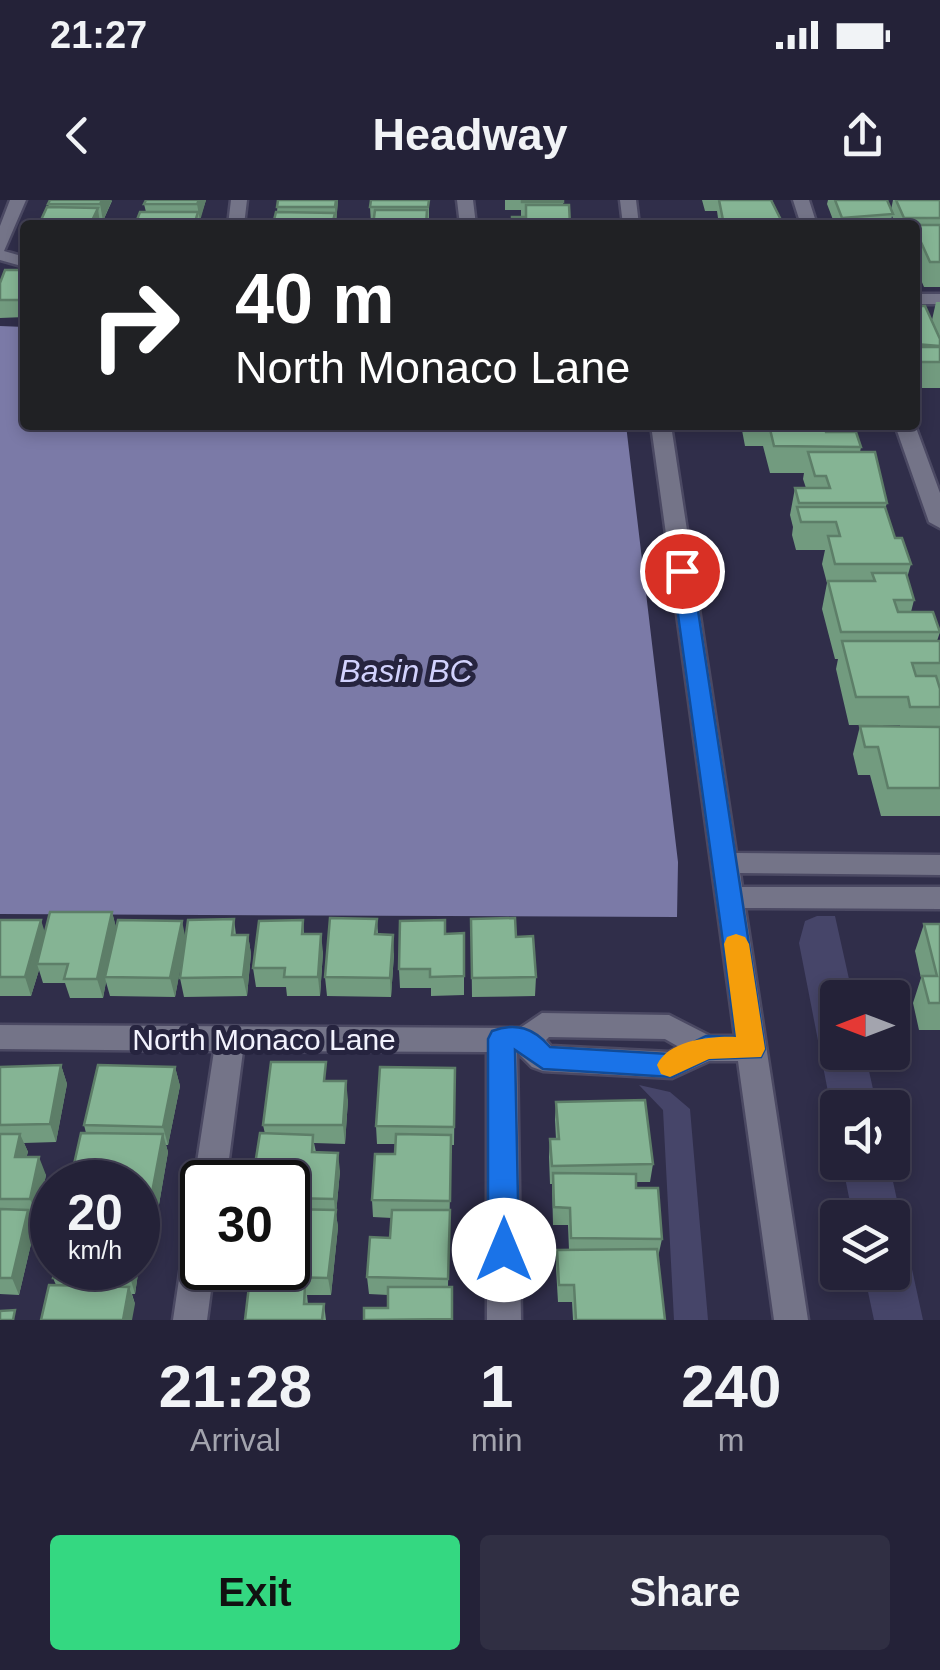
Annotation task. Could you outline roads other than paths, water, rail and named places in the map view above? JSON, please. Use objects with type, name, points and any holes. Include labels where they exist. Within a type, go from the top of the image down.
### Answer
[{"type":"street","points":[[1,253],[18,200]]},
{"type":"street","points":[[662,430],[791,1320]]},
{"type":"street","points":[[907,430],[940,522]]},
{"type":"street","points":[[725,863],[940,864]]},
{"type":"street","points":[[730,897],[940,898]]},
{"type":"street","name":"North Monaco Lane","points":[[0,1036],[515,1039],[543,1058],[672,1066],[706,1048],[752,1049]]},
{"type":"street","points":[[504,1320],[515,1039]]},
{"type":"street","points":[[213,1160],[230,1040]]},
{"type":"street","points":[[190,1320],[194,1290]]},
{"type":"water","name":"Basin BC","points":[[0,326],[20,327],[20,430],[627,430],[678,862],[677,917],[0,914]]}]
